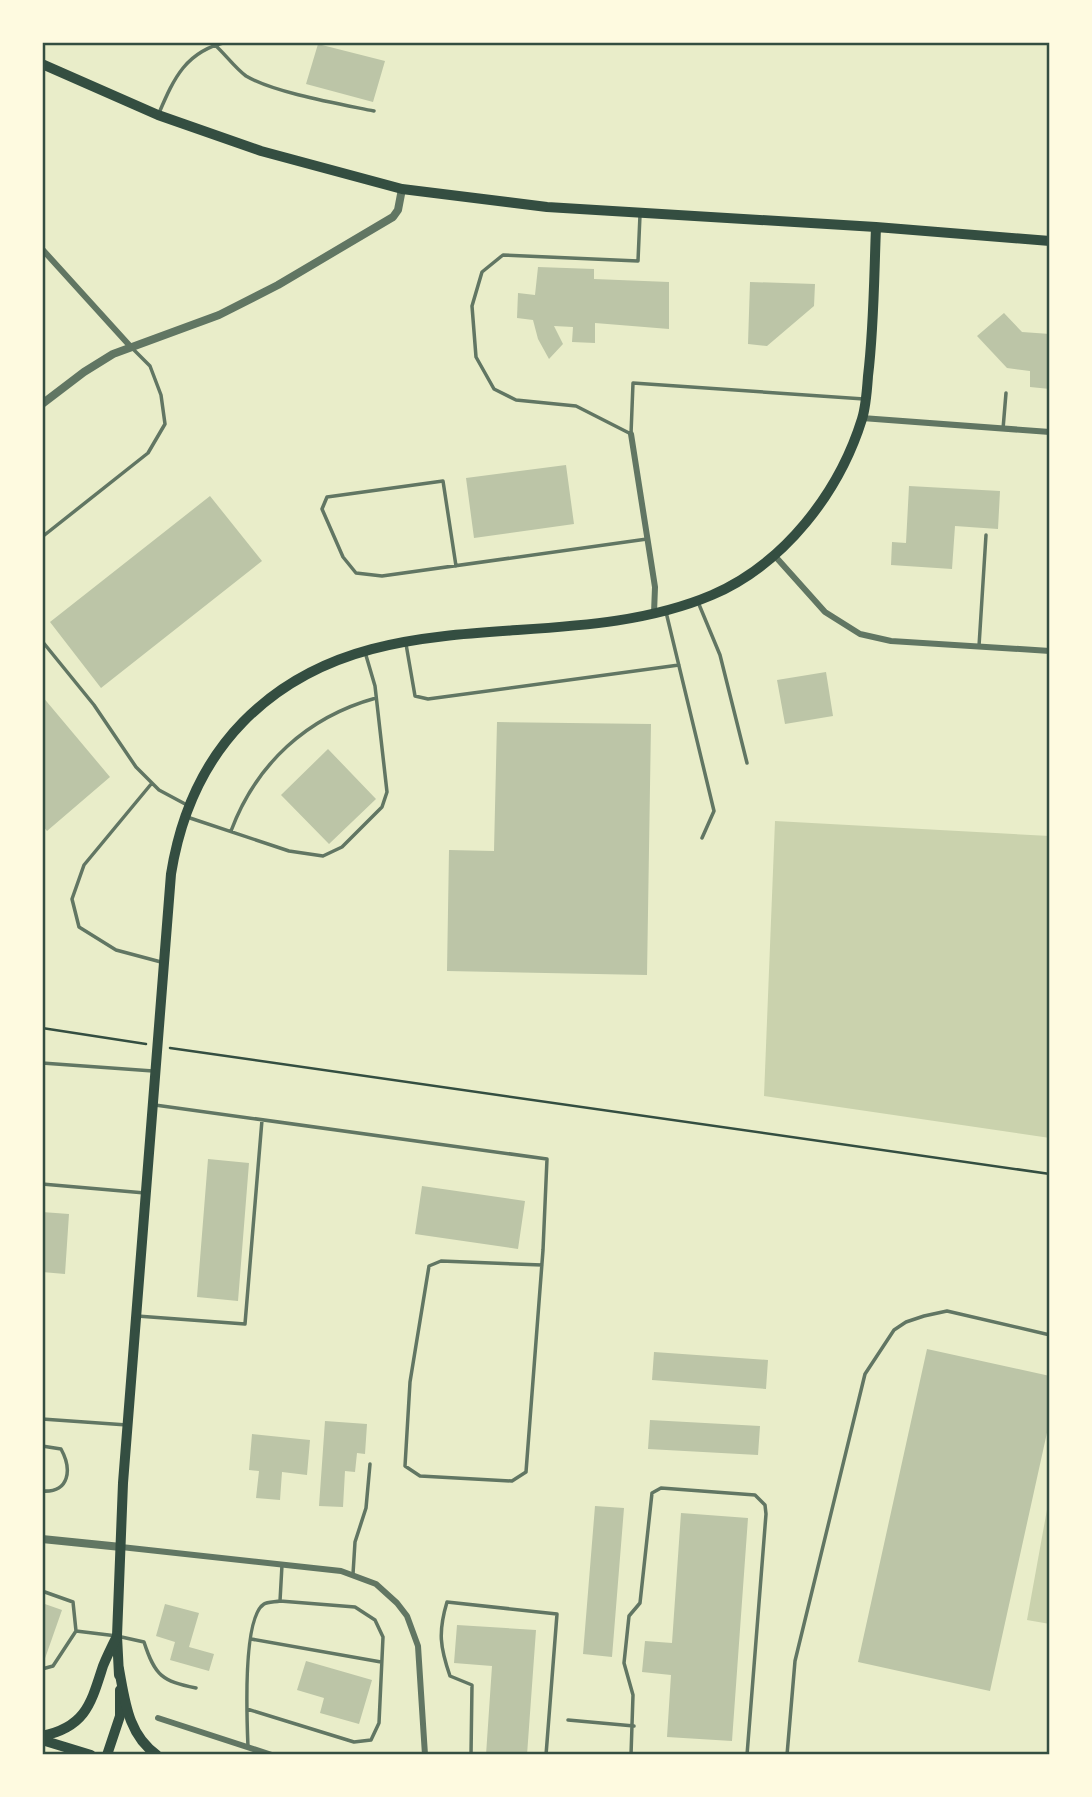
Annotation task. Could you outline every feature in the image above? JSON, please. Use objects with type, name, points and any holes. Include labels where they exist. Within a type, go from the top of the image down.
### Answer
[{"type":"highway","points":[[42,1738],[57,1733],[76,1721],[88,1708],[97,1692],[104,1664],[117,1636]]},
{"type":"highway","points":[[119,1669],[127,1714],[140,1739],[157,1755]]},
{"type":"highway","points":[[42,1738],[91,1755]]},
{"type":"main road","points":[[42,64],[158,115],[261,151],[402,189],[547,207],[876,227],[1050,242]]},
{"type":"main road","points":[[107,1755],[120,1717],[117,1636],[123,1483],[171,874],[187,811],[200,781],[223,746],[265,701],[316,668],[365,650],[405,641],[607,621],[654,613],[697,600],[740,580],[774,555],[799,530],[835,482],[862,418],[870,356],[876,227]]},
{"type":"street","points":[[42,404],[92,367],[130,346],[219,315],[278,285],[393,216],[398,210],[402,189]]},
{"type":"street","points":[[42,249],[130,346]]},
{"type":"street","points":[[862,418],[1050,432]]},
{"type":"street","points":[[631,434],[655,587],[654,613]]},
{"type":"street","points":[[774,555],[825,612],[848,629],[860,634],[891,641],[1050,651]]},
{"type":"street","points":[[42,1539],[353,1574],[376,1584],[402,1610],[414,1630],[420,1662],[421,1725],[425,1755]]},
{"type":"street","points":[[158,1718],[272,1755]]},
{"type":"lane","points":[[158,115],[172,83],[188,61],[215,45],[227,42]]},
{"type":"lane","points":[[215,45],[245,75],[266,84],[327,102],[374,111]]},
{"type":"lane","points":[[640,213],[638,261],[503,255],[482,272],[472,306],[475,357],[495,389],[516,400],[576,406],[631,434],[633,383],[865,400]]},
{"type":"lane","points":[[42,537],[148,453],[165,424],[161,395],[150,366],[130,346]]},
{"type":"lane","points":[[1003,429],[1006,393]]},
{"type":"lane","points":[[456,566],[443,481],[327,498],[322,509],[343,557],[356,573],[382,576],[456,566],[647,539]]},
{"type":"lane","points":[[979,646],[986,535]]},
{"type":"lane","points":[[697,600],[720,655],[747,763]]},
{"type":"lane","points":[[666,610],[715,811],[702,838]]},
{"type":"lane","points":[[42,641],[94,705],[136,767],[159,790],[187,811],[231,831],[289,851],[323,856],[342,846],[382,807],[387,792],[376,698],[365,650]]},
{"type":"lane","points":[[405,641],[415,696],[428,699],[679,665]]},
{"type":"lane","points":[[231,831],[239,810],[259,778],[286,746],[319,721],[351,705],[376,698]]},
{"type":"lane","points":[[152,783],[84,865],[72,899],[79,926],[116,950],[163,962]]},
{"type":"lane","points":[[42,1063],[156,1071]]},
{"type":"lane","points":[[153,1105],[547,1159],[542,1265],[526,1472],[512,1481],[420,1476],[405,1466],[410,1382],[429,1266],[441,1261],[542,1265]]},
{"type":"lane","points":[[138,1316],[245,1324],[262,1120]]},
{"type":"lane","points":[[42,1184],[147,1193]]},
{"type":"lane","points":[[787,1755],[795,1661],[865,1374],[885,1342],[894,1330],[906,1322],[947,1311],[1050,1335]]},
{"type":"lane","points":[[42,1419],[128,1426]]},
{"type":"lane","points":[[42,1446],[61,1449],[68,1462],[66,1482],[62,1488],[50,1492],[42,1491]]},
{"type":"lane","points":[[353,1574],[355,1542],[366,1508],[370,1464]]},
{"type":"lane","points":[[631,1755],[633,1695],[624,1663],[629,1616],[640,1603],[652,1493],[661,1488],[755,1495],[765,1504],[747,1755]]},
{"type":"lane","points":[[280,1601],[282,1565]]},
{"type":"lane","points":[[42,1591],[74,1602],[76,1631],[53,1667],[42,1669]]},
{"type":"lane","points":[[247,1709],[354,1741],[371,1740],[379,1723],[383,1637],[375,1620],[355,1607],[280,1601],[264,1604],[256,1614],[247,1662],[247,1709],[248,1747]]},
{"type":"lane","points":[[471,1755],[472,1685],[450,1676],[443,1654],[440,1624],[447,1602],[557,1614],[546,1755]]},
{"type":"lane","points":[[76,1631],[144,1642],[152,1667],[172,1683],[196,1688]]},
{"type":"lane","points":[[251,1639],[381,1662]]},
{"type":"lane","points":[[568,1720],[634,1726]]},
{"type":"path","points":[[42,1028],[1050,1174]]},
{"type":"green space","points":[[775,821],[1050,836],[1050,1138],[764,1096]]},
{"type":"green space","points":[[1050,1493],[1050,1624],[1027,1620]]},
{"type":"building","points":[[318,44],[385,61],[373,102],[306,84]]},
{"type":"building","points":[[538,267],[594,269],[594,279],[669,282],[669,329],[595,323],[595,343],[572,342],[573,327],[554,326],[563,344],[549,359],[538,339],[533,320],[517,318],[518,293],[535,295]]},
{"type":"building","points":[[750,282],[815,284],[814,306],[767,346],[748,344]]},
{"type":"building","points":[[1004,313],[1022,332],[1050,334],[1050,389],[1030,387],[1030,371],[1007,368],[977,336]]},
{"type":"building","points":[[566,465],[574,524],[474,538],[466,478]]},
{"type":"building","points":[[909,486],[1000,491],[998,529],[955,526],[952,569],[891,565],[892,542],[906,543]]},
{"type":"building","points":[[210,496],[262,561],[101,688],[50,622]]},
{"type":"building","points":[[826,672],[833,716],[785,724],[777,680]]},
{"type":"building","points":[[42,696],[110,777],[47,831],[42,825]]},
{"type":"building","points":[[497,722],[651,724],[647,975],[447,971],[449,850],[494,851]]},
{"type":"building","points":[[328,749],[376,799],[329,844],[281,795]]},
{"type":"building","points":[[208,1159],[249,1163],[238,1301],[197,1297]]},
{"type":"building","points":[[422,1186],[525,1201],[518,1249],[415,1234]]},
{"type":"building","points":[[42,1212],[69,1214],[65,1274],[42,1272]]},
{"type":"building","points":[[927,1349],[1050,1376],[1050,1419],[990,1691],[858,1662]]},
{"type":"building","points":[[654,1352],[768,1360],[766,1389],[652,1380]]},
{"type":"building","points":[[650,1420],[760,1426],[758,1455],[648,1449]]},
{"type":"building","points":[[325,1421],[367,1424],[365,1454],[357,1453],[355,1472],[345,1471],[343,1507],[319,1506]]},
{"type":"building","points":[[252,1434],[310,1440],[307,1475],[282,1472],[280,1500],[256,1498],[259,1471],[249,1470]]},
{"type":"building","points":[[595,1506],[624,1508],[612,1657],[583,1654]]},
{"type":"building","points":[[681,1513],[748,1518],[732,1741],[667,1737],[671,1675],[642,1672],[645,1641],[672,1643]]},
{"type":"building","points":[[42,1603],[62,1610],[42,1667]]},
{"type":"building","points":[[165,1604],[199,1613],[189,1647],[214,1654],[209,1671],[170,1660],[175,1642],[156,1636]]},
{"type":"building","points":[[457,1625],[536,1630],[527,1755],[486,1755],[492,1666],[454,1663]]},
{"type":"building","points":[[306,1661],[372,1680],[359,1724],[320,1713],[324,1698],[297,1690]]}]
